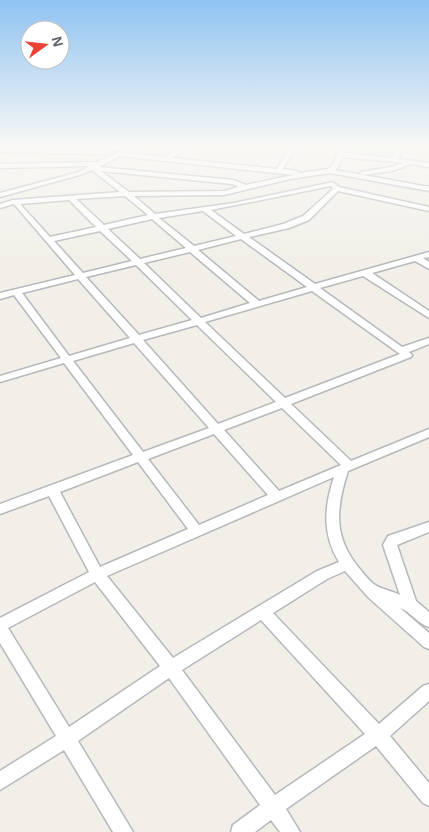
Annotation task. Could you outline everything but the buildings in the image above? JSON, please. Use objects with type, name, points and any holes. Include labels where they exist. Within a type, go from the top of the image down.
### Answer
[{"type":"street","points":[[0,195],[40,185]]},
{"type":"street","points":[[115,185],[193,248],[257,304]]},
{"type":"street","points":[[239,185],[246,188]]},
{"type":"street","points":[[0,206],[13,202],[127,194],[189,195],[224,193],[261,185]]},
{"type":"street","points":[[408,185],[429,189]]},
{"type":"street","points":[[0,296],[242,235],[286,226],[306,218],[335,186]]},
{"type":"street","points":[[48,240],[154,216],[206,209],[335,186],[429,209]]},
{"type":"street","points":[[0,509],[54,491],[406,355],[206,209],[199,206],[189,195]]},
{"type":"street","points":[[71,198],[283,403],[346,467]]},
{"type":"street","points":[[17,205],[277,497]]},
{"type":"street","points":[[0,379],[429,254]]},
{"type":"street","points":[[416,258],[429,266]]},
{"type":"street","points":[[365,273],[429,315]]},
{"type":"street","points":[[16,292],[197,532]]},
{"type":"street","points":[[401,351],[429,341]]},
{"type":"street","points":[[0,625],[97,574],[346,467],[429,434]]},
{"type":"street","points":[[346,467],[334,496],[334,538],[348,564],[373,592],[429,642]]},
{"type":"street","points":[[54,491],[97,574],[171,668],[291,832]]},
{"type":"street","points":[[429,527],[390,542],[410,604],[429,621]]},
{"type":"street","points":[[0,781],[68,738],[171,668],[264,613],[322,575],[348,564]]},
{"type":"street","points":[[373,592],[383,592],[403,604],[410,604]]},
{"type":"street","points":[[264,613],[378,735],[429,797]]},
{"type":"street","points":[[0,629],[124,832]]},
{"type":"street","points":[[240,832],[378,735],[429,691]]}]
